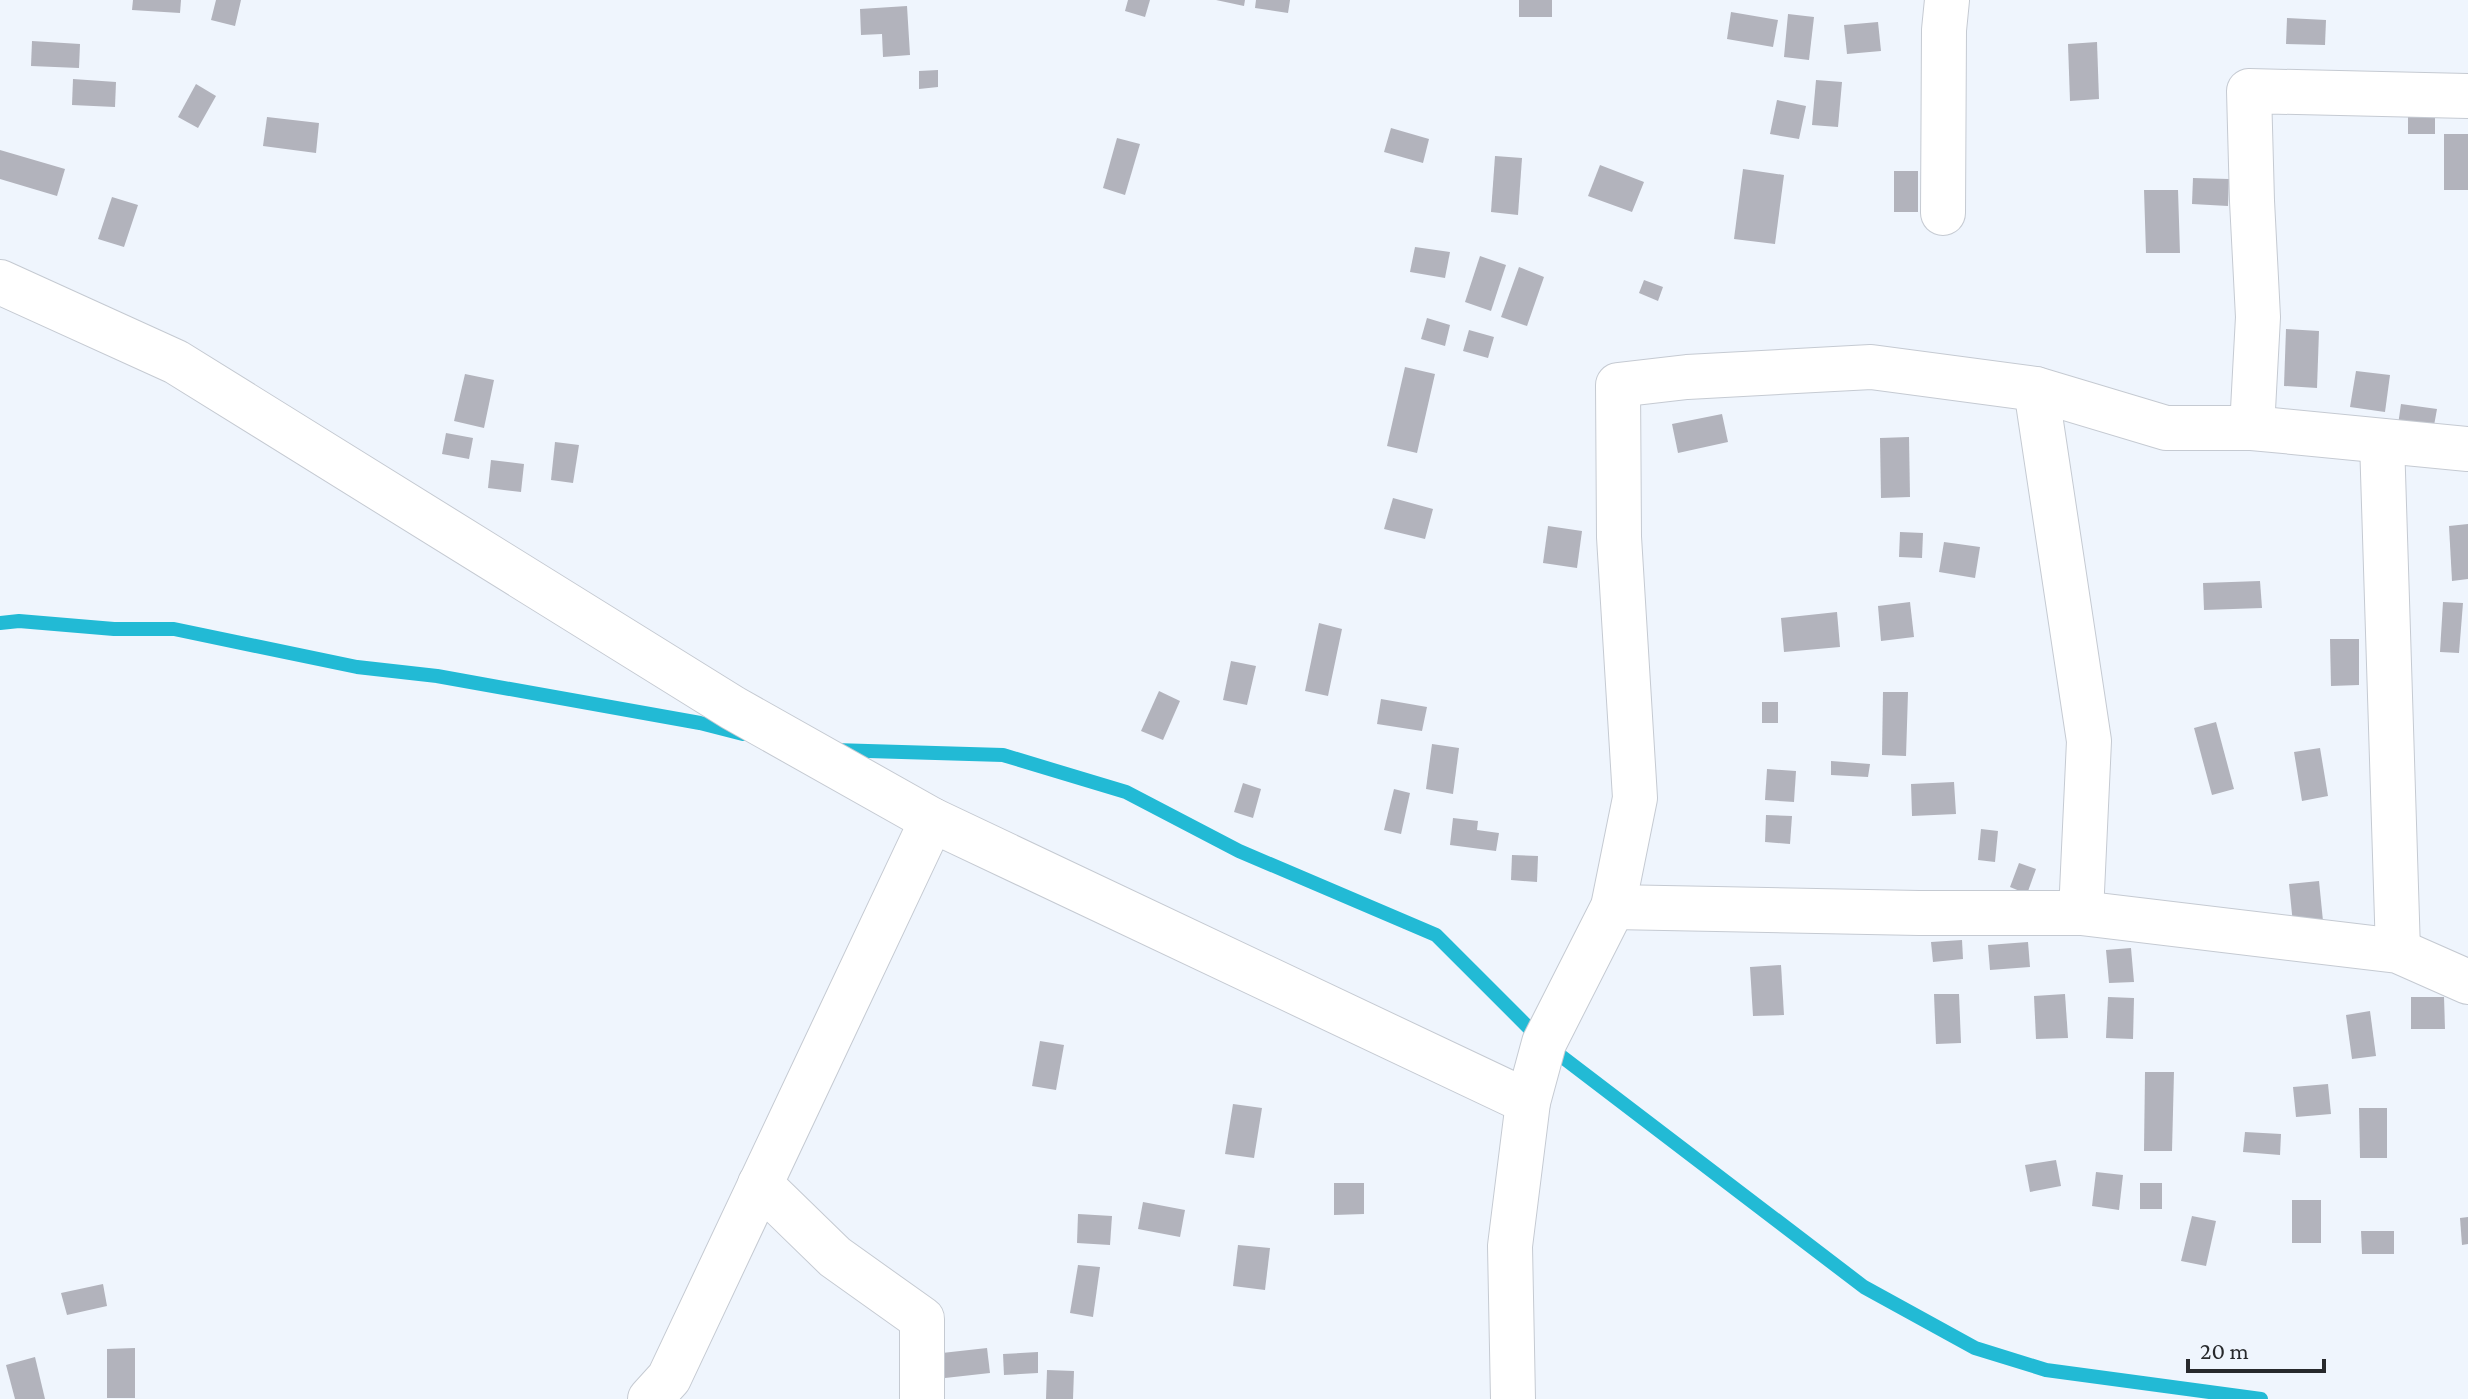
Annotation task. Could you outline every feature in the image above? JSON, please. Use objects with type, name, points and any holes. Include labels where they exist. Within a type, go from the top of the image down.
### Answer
[{"type":"street","points":[[1943,213],[1944,30],[1947,0]]},
{"type":"street","points":[[2252,428],[2258,317],[2249,91],[2468,96]]},
{"type":"street","points":[[0,282],[176,362],[733,708],[932,820],[1528,1102]]},
{"type":"street","points":[[1513,1399],[1510,1246],[1528,1102],[1544,1043],[1613,907],[1635,798],[1619,537],[1618,385],[1687,377],[1871,367],[2036,389],[2166,428],[2252,428],[2468,449]]},
{"type":"street","points":[[2036,389],[2089,741],[2081,913]]},
{"type":"street","points":[[2382,441],[2398,951]]},
{"type":"street","points":[[650,1399],[669,1378],[932,820]]},
{"type":"street","points":[[1613,907],[2081,913],[2398,951],[2468,982]]},
{"type":"street","points":[[760,1184],[835,1257],[922,1319],[922,1399]]},
{"type":"building","points":[[133,0],[181,0],[180,13],[132,10]]},
{"type":"building","points":[[216,0],[241,0],[235,26],[211,20]]},
{"type":"building","points":[[1128,0],[1150,0],[1145,17],[1125,11]]},
{"type":"building","points":[[1216,0],[1245,0],[1244,6]]},
{"type":"building","points":[[1256,0],[1290,0],[1288,13],[1255,8]]},
{"type":"building","points":[[1519,0],[1552,0],[1552,17],[1519,17]]},
{"type":"building","points":[[907,6],[910,55],[883,57],[882,34],[861,35],[860,9]]},
{"type":"building","points":[[1731,12],[1778,20],[1773,47],[1727,39]]},
{"type":"building","points":[[1788,14],[1814,17],[1809,60],[1784,57]]},
{"type":"building","points":[[2287,18],[2326,20],[2325,45],[2286,44]]},
{"type":"building","points":[[1878,22],[1881,51],[1847,54],[1844,25]]},
{"type":"building","points":[[32,41],[80,44],[79,68],[31,66]]},
{"type":"building","points":[[2097,42],[2099,99],[2070,101],[2068,44]]},
{"type":"building","points":[[938,70],[938,87],[919,89],[919,71]]},
{"type":"building","points":[[73,79],[116,82],[115,107],[72,105]]},
{"type":"building","points":[[1816,80],[1842,82],[1838,127],[1812,125]]},
{"type":"building","points":[[196,84],[216,96],[198,128],[178,117]]},
{"type":"building","points":[[1777,100],[1806,106],[1799,139],[1770,134]]},
{"type":"building","points":[[2408,116],[2435,116],[2435,134],[2408,134]]},
{"type":"building","points":[[267,117],[319,123],[316,153],[263,146]]},
{"type":"building","points":[[1391,128],[1429,139],[1423,163],[1384,152]]},
{"type":"building","points":[[2444,134],[2468,134],[2468,190],[2444,190]]},
{"type":"building","points":[[1117,138],[1140,144],[1125,195],[1103,188]]},
{"type":"building","points":[[0,150],[65,169],[57,196],[0,179]]},
{"type":"building","points":[[1495,156],[1522,158],[1518,215],[1491,212]]},
{"type":"building","points":[[1600,165],[1644,182],[1632,212],[1588,196]]},
{"type":"building","points":[[1743,169],[1784,175],[1775,244],[1734,239]]},
{"type":"building","points":[[1894,171],[1918,171],[1918,212],[1894,212]]},
{"type":"building","points":[[2193,178],[2229,179],[2228,206],[2192,204]]},
{"type":"building","points":[[2144,190],[2178,190],[2180,253],[2146,253]]},
{"type":"building","points":[[112,197],[138,205],[124,247],[98,239]]},
{"type":"building","points":[[1415,247],[1450,252],[1445,278],[1410,272]]},
{"type":"building","points":[[1480,256],[1506,265],[1491,311],[1465,302]]},
{"type":"building","points":[[1519,267],[1544,277],[1527,326],[1501,317]]},
{"type":"building","points":[[1644,280],[1663,287],[1658,301],[1639,293]]},
{"type":"building","points":[[1427,318],[1450,325],[1445,346],[1421,339]]},
{"type":"building","points":[[2286,329],[2319,331],[2317,388],[2284,386]]},
{"type":"building","points":[[1469,330],[1494,337],[1488,358],[1463,351]]},
{"type":"building","points":[[1405,367],[1435,374],[1417,453],[1387,446]]},
{"type":"building","points":[[2356,371],[2390,375],[2385,412],[2350,407]]},
{"type":"building","points":[[465,374],[494,380],[484,428],[454,421]]},
{"type":"building","points":[[2401,404],[2437,409],[2433,431],[2398,425]]},
{"type":"building","points":[[1722,414],[1728,442],[1678,453],[1672,424]]},
{"type":"building","points":[[446,433],[473,438],[469,459],[442,454]]},
{"type":"building","points":[[1909,437],[1910,497],[1881,498],[1880,438]]},
{"type":"building","points":[[555,442],[579,445],[573,483],[551,480]]},
{"type":"building","points":[[491,460],[524,464],[521,492],[488,488]]},
{"type":"building","points":[[1393,498],[1433,509],[1425,539],[1384,529]]},
{"type":"building","points":[[2468,524],[2468,579],[2452,581],[2449,526]]},
{"type":"building","points":[[1548,526],[1582,531],[1577,568],[1543,563]]},
{"type":"building","points":[[1900,532],[1923,533],[1922,558],[1899,557]]},
{"type":"building","points":[[1944,542],[1980,547],[1975,578],[1939,572]]},
{"type":"building","points":[[2260,581],[2262,608],[2204,610],[2203,583]]},
{"type":"building","points":[[1910,602],[1914,637],[1881,641],[1878,606]]},
{"type":"building","points":[[2443,602],[2463,603],[2459,653],[2440,652]]},
{"type":"building","points":[[1837,612],[1840,647],[1784,652],[1781,618]]},
{"type":"building","points":[[1319,623],[1342,629],[1328,696],[1305,691]]},
{"type":"building","points":[[2330,639],[2359,639],[2359,685],[2331,686]]},
{"type":"building","points":[[1231,661],[1256,666],[1247,705],[1223,700]]},
{"type":"building","points":[[1159,691],[1180,701],[1163,740],[1141,731]]},
{"type":"building","points":[[1883,692],[1908,692],[1906,756],[1882,755]]},
{"type":"building","points":[[1381,699],[1427,707],[1422,731],[1377,724]]},
{"type":"building","points":[[1762,702],[1778,702],[1778,723],[1762,723]]},
{"type":"building","points":[[2216,722],[2234,789],[2212,795],[2194,728]]},
{"type":"building","points":[[1432,744],[1459,748],[1453,794],[1426,789]]},
{"type":"building","points":[[2320,748],[2328,796],[2302,801],[2294,752]]},
{"type":"building","points":[[1831,761],[1870,764],[1868,777],[1831,775]]},
{"type":"building","points":[[1767,769],[1796,771],[1794,802],[1765,800]]},
{"type":"building","points":[[1954,782],[1956,814],[1912,816],[1911,784]]},
{"type":"building","points":[[1243,783],[1261,789],[1253,818],[1234,812]]},
{"type":"building","points":[[1394,789],[1410,793],[1401,834],[1384,830]]},
{"type":"building","points":[[1766,815],[1792,816],[1790,844],[1765,842]]},
{"type":"building","points":[[1453,818],[1478,821],[1477,830],[1499,833],[1496,851],[1450,845]]},
{"type":"building","points":[[1981,829],[1998,831],[1995,862],[1978,860]]},
{"type":"building","points":[[1512,855],[1538,856],[1537,882],[1511,880]]},
{"type":"building","points":[[2019,863],[2036,869],[2027,894],[2010,887]]},
{"type":"building","points":[[2319,881],[2323,921],[2293,924],[2289,884]]},
{"type":"building","points":[[1962,940],[1963,959],[1933,962],[1931,942]]},
{"type":"building","points":[[2028,942],[2030,967],[1990,970],[1988,945]]},
{"type":"building","points":[[2131,948],[2134,982],[2109,983],[2106,950]]},
{"type":"building","points":[[1781,965],[1784,1015],[1753,1016],[1750,967]]},
{"type":"building","points":[[1934,994],[1959,994],[1961,1043],[1936,1044]]},
{"type":"building","points":[[2065,994],[2068,1038],[2036,1039],[2034,996]]},
{"type":"building","points":[[2108,997],[2134,998],[2133,1039],[2106,1038]]},
{"type":"building","points":[[2411,997],[2444,997],[2445,1029],[2411,1029]]},
{"type":"building","points":[[2370,1011],[2376,1056],[2352,1059],[2346,1015]]},
{"type":"building","points":[[1040,1041],[1064,1045],[1056,1090],[1032,1086]]},
{"type":"building","points":[[2145,1072],[2174,1072],[2172,1151],[2144,1151]]},
{"type":"building","points":[[2328,1084],[2331,1114],[2296,1117],[2293,1087]]},
{"type":"building","points":[[1233,1104],[1262,1108],[1254,1158],[1225,1154]]},
{"type":"building","points":[[2359,1108],[2387,1108],[2387,1158],[2360,1158]]},
{"type":"building","points":[[2245,1132],[2281,1134],[2280,1155],[2243,1152]]},
{"type":"building","points":[[2056,1160],[2061,1186],[2030,1192],[2025,1165]]},
{"type":"building","points":[[2096,1172],[2123,1175],[2119,1210],[2092,1206]]},
{"type":"building","points":[[1334,1183],[1364,1183],[1364,1214],[1334,1215]]},
{"type":"building","points":[[2140,1183],[2162,1183],[2162,1209],[2140,1209]]},
{"type":"building","points":[[2292,1200],[2321,1200],[2321,1243],[2292,1243]]},
{"type":"building","points":[[1143,1202],[1185,1210],[1180,1237],[1138,1229]]},
{"type":"building","points":[[1078,1214],[1112,1216],[1110,1245],[1077,1243]]},
{"type":"building","points":[[2192,1216],[2216,1221],[2206,1266],[2181,1261]]},
{"type":"building","points":[[2468,1217],[2468,1244],[2462,1245],[2460,1218]]},
{"type":"building","points":[[2361,1231],[2394,1231],[2394,1254],[2362,1254]]},
{"type":"building","points":[[1238,1245],[1270,1248],[1265,1290],[1233,1286]]},
{"type":"building","points":[[1078,1265],[1100,1267],[1093,1317],[1070,1313]]},
{"type":"building","points":[[103,1284],[107,1306],[67,1315],[61,1293]]},
{"type":"building","points":[[135,1348],[135,1398],[107,1398],[107,1349]]},
{"type":"building","points":[[987,1348],[990,1373],[945,1378],[942,1353]]},
{"type":"building","points":[[1038,1352],[1038,1373],[1004,1375],[1003,1354]]},
{"type":"building","points":[[35,1357],[45,1399],[15,1399],[6,1365]]},
{"type":"building","points":[[1047,1370],[1074,1371],[1073,1399],[1046,1399]]},
{"type":"waterway","points":[[0,623],[19,621],[114,629],[174,629],[357,667],[437,676],[700,723],[743,734]]},
{"type":"waterway","points":[[834,750],[1003,755],[1126,792],[1239,851],[1436,935],[1544,1043],[1864,1287],[1975,1348],[2046,1370],[2261,1399]]}]
